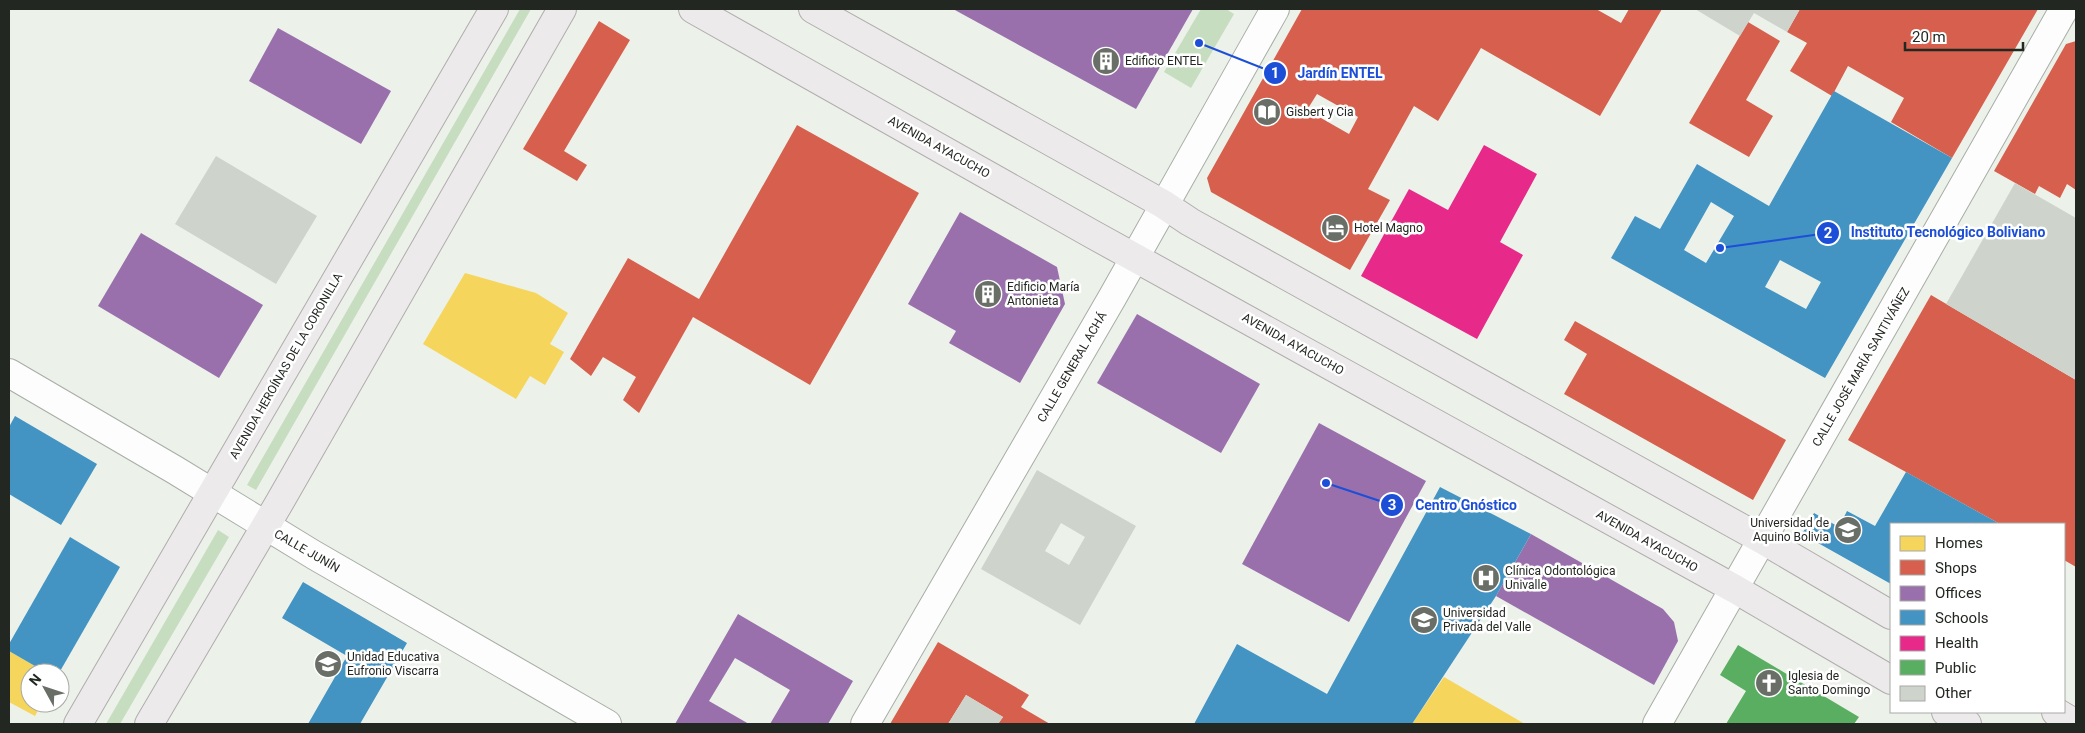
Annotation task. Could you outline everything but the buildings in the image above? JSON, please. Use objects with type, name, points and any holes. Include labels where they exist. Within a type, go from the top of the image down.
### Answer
[{"type":"main road","name":"AVENIDA HEROÍNAS DE LA CORONILLA","points":[[78,724],[494,9]]},
{"type":"main road","points":[[149,724],[265,527],[562,9]]},
{"type":"main road","name":"AVENIDA AYACUCHO","points":[[693,9],[1735,589],[1890,679]]},
{"type":"main road","points":[[813,9],[1163,204],[1190,222],[1763,540],[1890,614]]},
{"type":"main road","points":[[1948,713],[1968,724]]},
{"type":"main road","points":[[2058,713],[2076,724]]},
{"type":"street","name":"CALLE GENERAL ACHÁ","points":[[866,724],[1135,256],[1274,9]]},
{"type":"street","name":"CALLE JOSÉ MARÍA SANTIVÁÑEZ","points":[[1658,724],[2064,9]]},
{"type":"street","name":"CALLE JUNÍN","points":[[9,373],[212,493],[265,527],[607,724]]},
{"type":"green space","points":[[520,9],[531,9],[256,490],[247,485]]},
{"type":"green space","points":[[1201,9],[1226,9],[1234,14],[1191,88],[1164,72]]},
{"type":"green space","points":[[218,530],[229,537],[120,724],[106,724]]},
{"type":"place","name":"Jardín ENTEL","points":[[1199,43]]},
{"type":"place","name":"Edificio ENTEL","points":[[1106,61]]},
{"type":"place","name":"Gisbert y Cia","points":[[1267,112]]},
{"type":"place","name":"Hotel Magno","points":[[1335,228]]},
{"type":"place","name":"Instituto Tecnológico Boliviano","points":[[1720,248]]},
{"type":"place","name":"Edificio María Antonieta","points":[[988,294]]},
{"type":"place","name":"Centro Gnóstico","points":[[1326,483]]},
{"type":"place","name":"Universidad de Aquino Bolivia","points":[[1848,530]]},
{"type":"place","name":"Clínica Odontológica Univalle","points":[[1486,578]]},
{"type":"place","name":"Universidad Privada del Valle","points":[[1424,620]]},
{"type":"place","name":"Unidad Educativa Eufronio Viscarra","points":[[328,664]]},
{"type":"place","name":"Iglesia de Santo Domingo","points":[[1769,683]]}]
